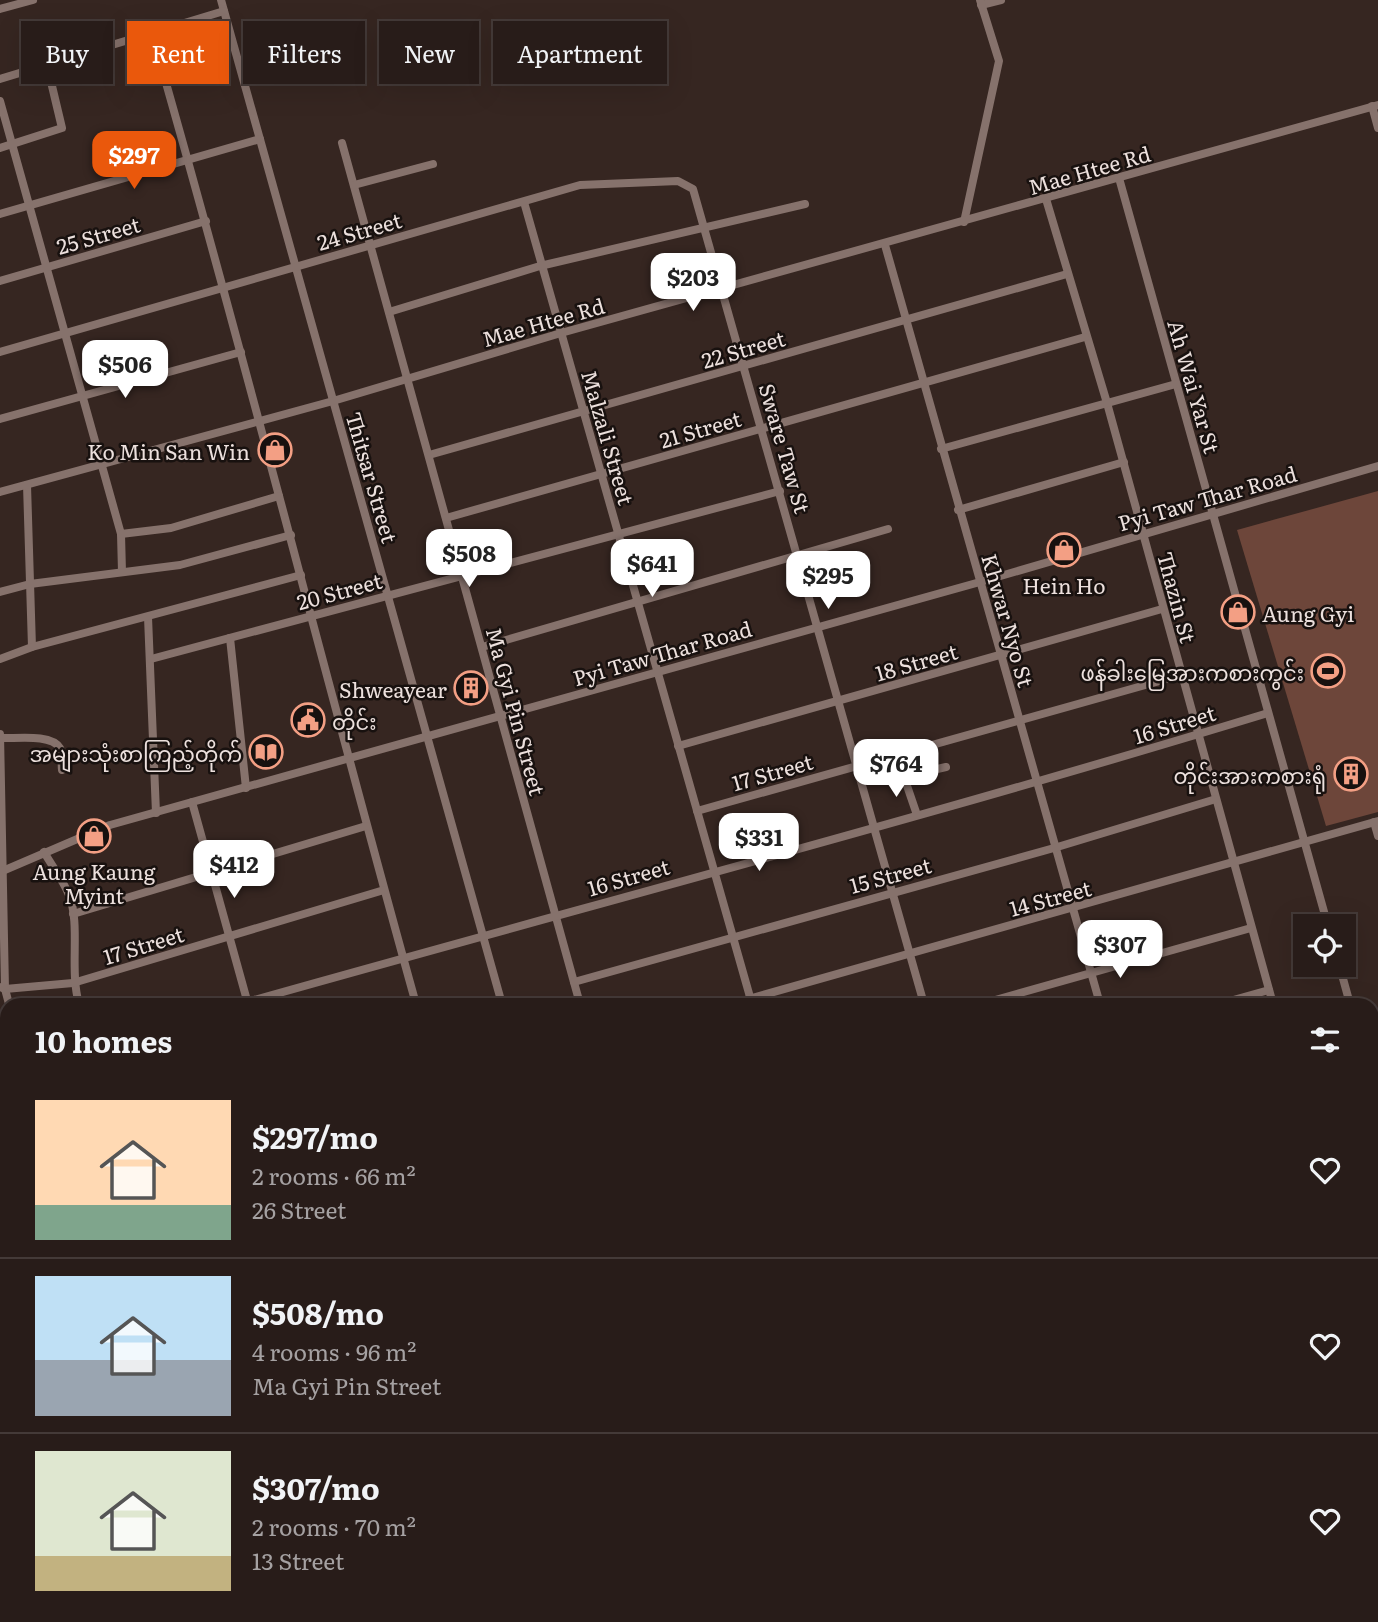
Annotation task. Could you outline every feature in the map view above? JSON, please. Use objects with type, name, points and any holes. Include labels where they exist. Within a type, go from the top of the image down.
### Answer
[{"type":"street","points":[[0,9],[33,0]]},
{"type":"street","name":"Thitsar Street","points":[[221,0],[500,998]]},
{"type":"street","points":[[964,222],[999,61],[981,3],[1001,0]]},
{"type":"street","points":[[195,21],[224,12]]},
{"type":"street","points":[[0,79],[21,73]]},
{"type":"street","points":[[0,148],[62,128],[52,84]]},
{"type":"street","points":[[166,84],[225,289],[348,759],[414,998]]},
{"type":"street","points":[[0,101],[121,534],[122,572]]},
{"type":"street","points":[[1375,106],[1378,128]]},
{"type":"street","name":"Mae Htee Rd","points":[[0,492],[333,401],[561,333],[885,245],[1375,106]]},
{"type":"street","points":[[0,214],[260,139]]},
{"type":"street","name":"Ma Gyi Pin Street","points":[[342,143],[578,998]]},
{"type":"street","points":[[354,185],[433,164]]},
{"type":"street","name":"Ah Wai Yar St","points":[[1119,178],[1325,914]]},
{"type":"street","name":"24 Street","points":[[0,352],[580,185],[678,181],[693,189],[705,225]]},
{"type":"street","name":"Thazin St","points":[[1046,199],[1124,462],[1162,610],[1271,998]]},
{"type":"street","name":"Malzali Street","points":[[524,202],[750,998]]},
{"type":"street","points":[[389,312],[540,266],[705,225],[805,204]]},
{"type":"street","name":"25 Street","points":[[0,281],[206,221]]},
{"type":"street","name":"Sware Taw St","points":[[705,225],[922,998]]},
{"type":"street","name":"Khwar Nyo St","points":[[885,245],[1098,998]]},
{"type":"street","name":"22 Street","points":[[429,455],[1067,274]]},
{"type":"street","name":"21 Street","points":[[446,518],[1085,337]]},
{"type":"street","points":[[0,419],[241,352]]},
{"type":"street","points":[[941,449],[1176,384]]},
{"type":"street","points":[[958,510],[1124,462]]},
{"type":"street","name":"Pyi Taw Thar Road","points":[[2,871],[110,825],[980,582],[1378,466]]},
{"type":"street","points":[[27,485],[32,647]]},
{"type":"street","name":"20 Street","points":[[151,659],[780,491]]},
{"type":"street","points":[[121,534],[171,528],[279,496]]},
{"type":"street","points":[[482,647],[888,529]]},
{"type":"street","points":[[0,592],[30,584],[180,565],[291,535]]},
{"type":"street","points":[[0,659],[32,647],[301,575]]},
{"type":"street","name":"18 Street","points":[[678,746],[1162,610]]},
{"type":"street","points":[[148,617],[156,813]]},
{"type":"street","points":[[230,638],[246,788]]},
{"type":"street","name":"17 Street","points":[[697,811],[1181,675]]},
{"type":"street","name":"16 Street","points":[[266,998],[714,870],[1037,783],[1268,713]]},
{"type":"street","points":[[2,988],[0,737],[46,740],[57,744],[61,749],[62,770]]},
{"type":"street","points":[[897,754],[917,815]]},
{"type":"street","points":[[903,774],[912,776],[946,767]]},
{"type":"street","name":"15 Street","points":[[574,982],[892,891],[1054,848],[1216,799]]},
{"type":"street","points":[[192,803],[244,998]]},
{"type":"street","points":[[1376,822],[1378,836]]},
{"type":"street","name":"14 Street","points":[[764,998],[910,953],[1072,910],[1376,822]]},
{"type":"street","points":[[72,914],[366,826]]},
{"type":"street","points":[[44,852],[69,896],[72,914],[73,983],[77,998]]},
{"type":"street","name":"17 Street","points":[[2,988],[73,983],[384,890]]},
{"type":"street","points":[[1002,998],[1251,928]]},
{"type":"street","points":[[1343,977],[1348,998]]},
{"type":"street","points":[[1240,998],[1269,990]]},
{"type":"shaded area","name":"ဖန်ခါးမြေအားကစားကွင်း","points":[[1378,491],[1378,812],[1326,826],[1237,530]]},
{"type":"place","name":"Ko Min San Win","points":[[275,450]]},
{"type":"place","name":"Hein Ho","points":[[1064,550]]},
{"type":"place","name":"Aung Gyi","points":[[1238,612]]},
{"type":"place","name":"ဖန်ခါးမြေအားကစားကွင်း","points":[[1328,671]]},
{"type":"place","name":"Shweayear","points":[[471,688]]},
{"type":"place","name":"တိုင်း","points":[[308,720]]},
{"type":"place","name":"အများသုံးစာကြည့်တိုက်","points":[[266,752]]},
{"type":"place","name":"တိုင်းအားကစားရုံ","points":[[1351,774]]},
{"type":"place","name":"Aung Kaung Myint","points":[[94,836]]}]
